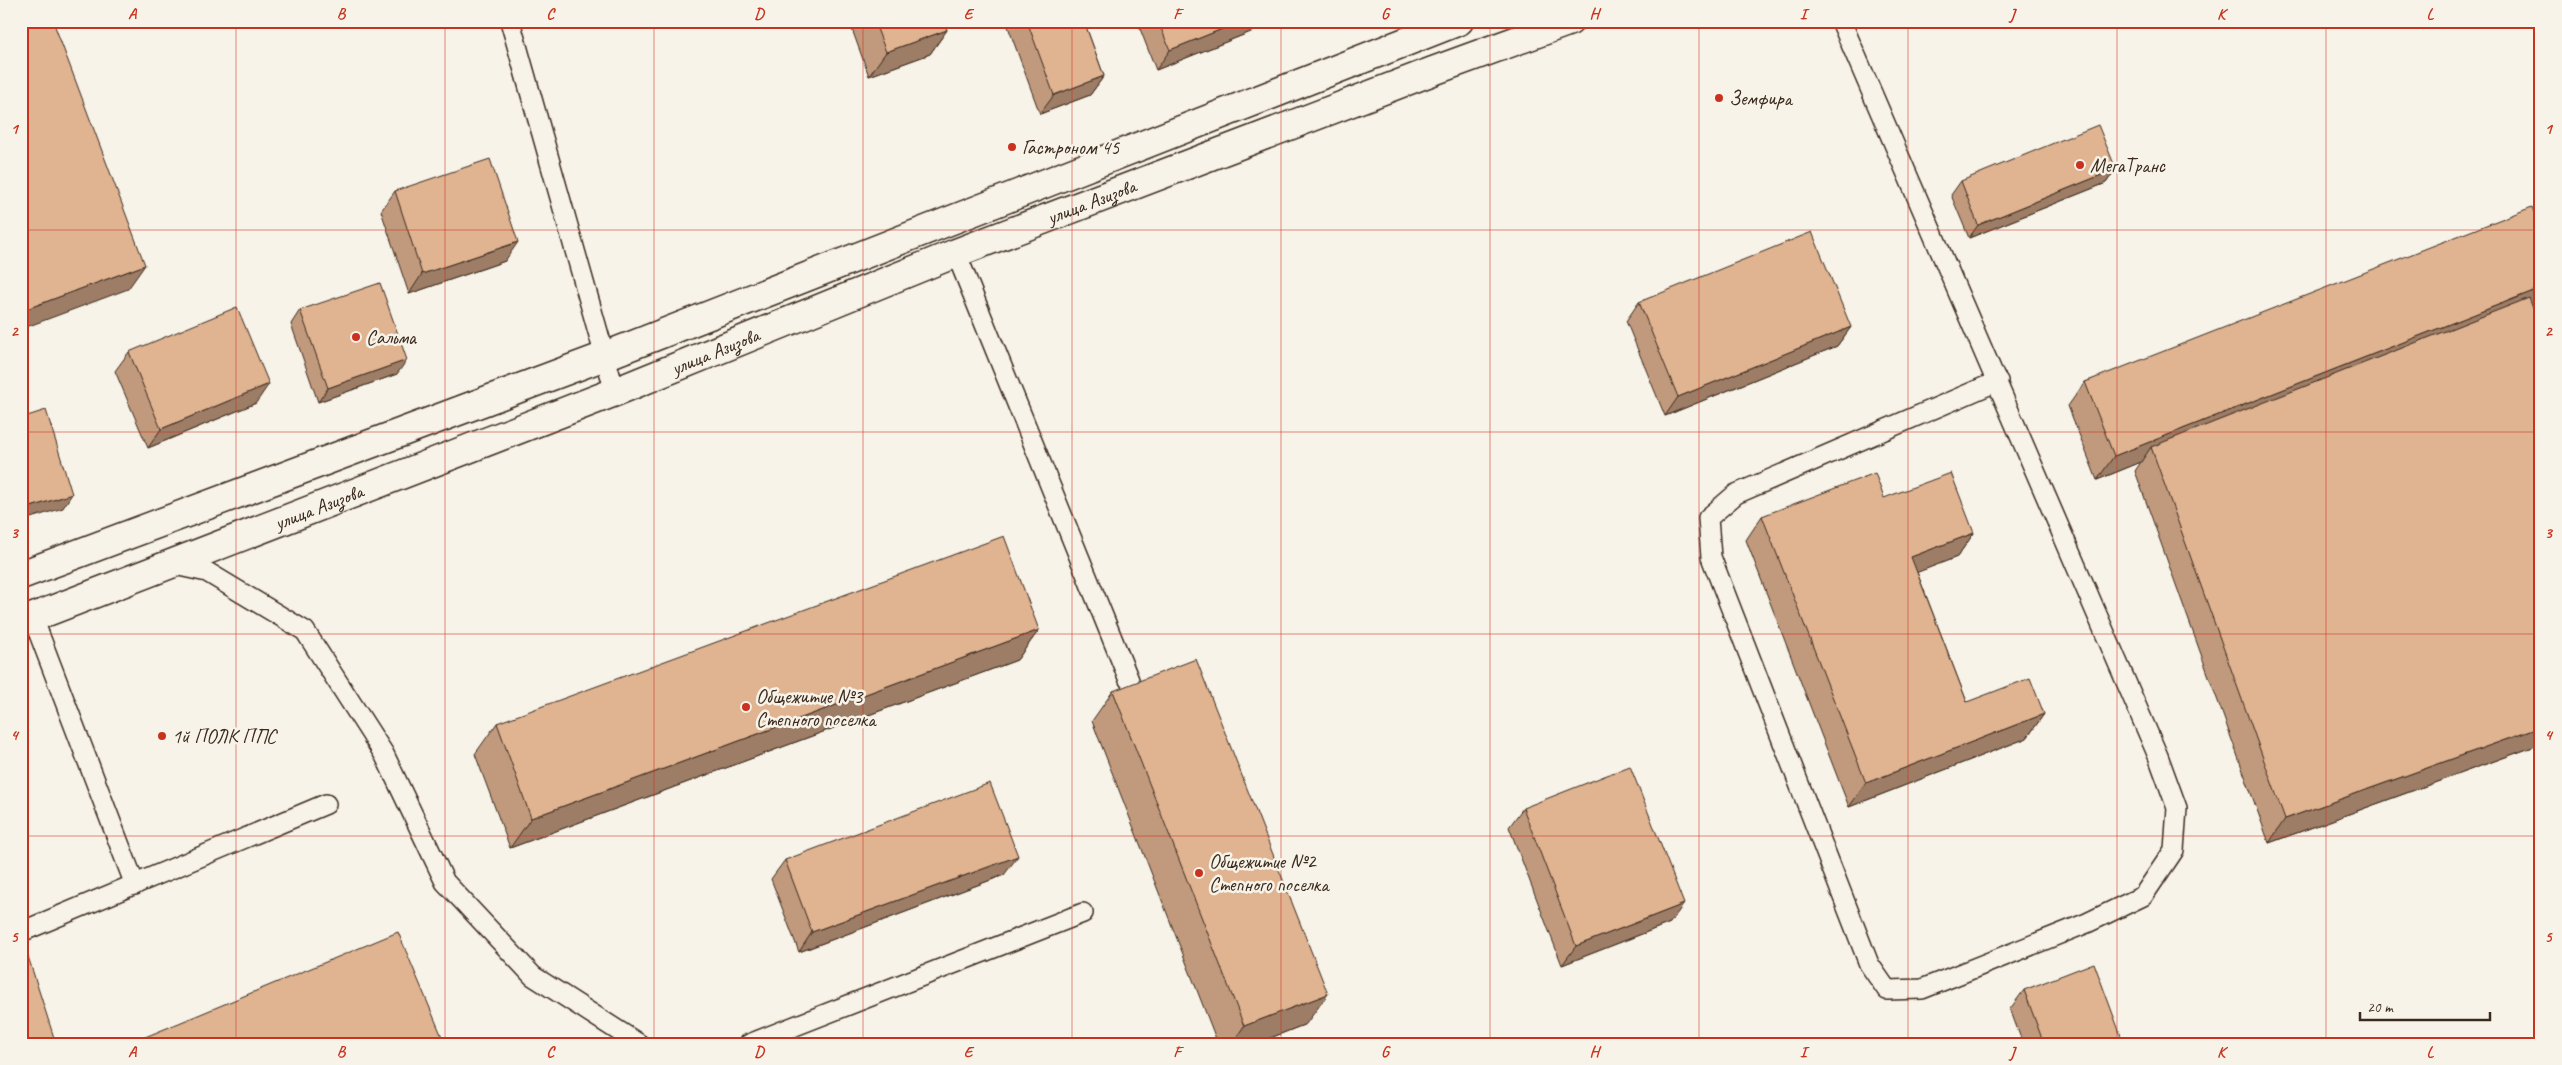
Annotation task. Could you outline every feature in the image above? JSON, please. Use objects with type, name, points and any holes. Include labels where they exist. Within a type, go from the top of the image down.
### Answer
[{"type":"main road","name":"улица Азизова","points":[[21,575],[605,356],[1459,21]]},
{"type":"main road","name":"улица Азизова","points":[[27,620],[169,563],[615,392],[956,253],[1433,71],[1570,21]]},
{"type":"lane","points":[[510,21],[615,392]]},
{"type":"lane","points":[[1841,21],[1998,381],[2158,756],[2177,808],[2174,850],[2143,896],[2087,923],[1922,989],[1888,990],[1869,964],[1711,557],[1708,518],[1736,494],[1998,381]]},
{"type":"lane","points":[[956,253],[1129,680]]},
{"type":"lane","points":[[169,563],[207,572],[306,631],[384,754],[445,882],[533,976],[639,1044]]},
{"type":"lane","points":[[27,620],[135,885]]},
{"type":"lane","points":[[21,932],[326,804]]},
{"type":"lane","points":[[748,1044],[1083,913]]},
{"type":"building","points":[[21,21],[53,21],[145,265],[21,311]]},
{"type":"building","points":[[874,21],[944,21],[947,30],[886,52]]},
{"type":"building","points":[[1027,21],[1084,21],[1104,76],[1054,95]]},
{"type":"building","points":[[1158,21],[1242,21],[1170,50]]},
{"type":"building","points":[[2098,125],[2116,169],[1978,225],[1961,181]]},
{"type":"building","points":[[490,159],[518,242],[422,274],[395,191]]},
{"type":"building","points":[[2532,207],[2541,230],[2541,288],[2114,456],[2085,382]]},
{"type":"building","points":[[1812,232],[1851,327],[1678,397],[1639,302]]},
{"type":"building","points":[[380,283],[407,360],[328,388],[300,310]]},
{"type":"building","points":[[2529,298],[2541,329],[2541,727],[2285,819],[2151,447]]},
{"type":"building","points":[[237,307],[269,384],[161,429],[129,352]]},
{"type":"building","points":[[46,410],[72,494],[21,510],[21,418]]},
{"type":"building","points":[[1875,473],[1884,498],[1951,473],[1974,533],[1911,557],[1967,702],[2030,678],[2044,714],[1866,783],[1762,516]]},
{"type":"building","name":"Общежитие №3 Степного поселка","points":[[1004,536],[1039,630],[531,818],[497,723]]},
{"type":"building","name":"Общежитие №2 Степного поселка","points":[[1196,659],[1328,994],[1244,1026],[1113,691]]},
{"type":"building","points":[[1630,766],[1684,904],[1576,946],[1523,808]]},
{"type":"building","points":[[990,783],[1018,856],[812,932],[785,860]]},
{"type":"building","points":[[398,932],[445,1044],[139,1044],[138,1040]]},
{"type":"building","points":[[25,947],[56,1044],[21,1044],[21,948]]},
{"type":"building","points":[[2094,963],[2124,1044],[2044,1044],[2024,990]]},
{"type":"place","name":"Земфира","points":[[1719,98]]},
{"type":"place","name":"Гастроном 45","points":[[1012,147]]},
{"type":"place","name":"МегаТранс","points":[[2080,165]]},
{"type":"place","name":"Сальма","points":[[356,337]]},
{"type":"place","name":"Общежитие №3 Степного поселка","points":[[746,707]]},
{"type":"place","name":"1й ПОЛК ППС","points":[[162,736]]},
{"type":"place","name":"Общежитие №2 Степного поселка","points":[[1199,873]]}]
